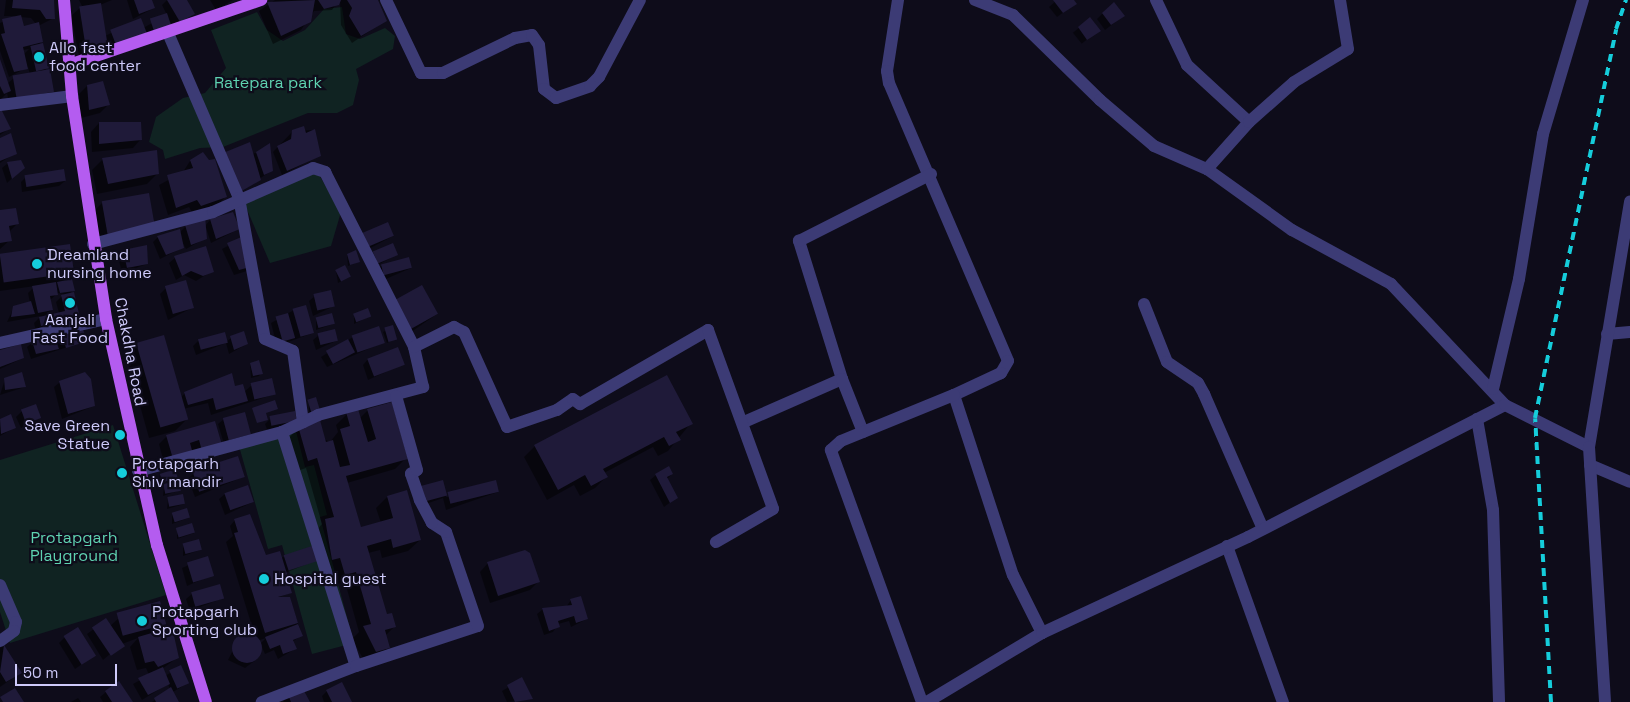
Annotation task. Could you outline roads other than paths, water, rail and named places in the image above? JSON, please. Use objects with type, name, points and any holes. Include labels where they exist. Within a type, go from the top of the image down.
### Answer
[{"type":"main road","name":"Chakdha Road","points":[[64,0],[72,96],[93,244],[106,319],[138,470],[175,613],[206,702]]},
{"type":"main road","points":[[69,65],[261,0]]},
{"type":"street","points":[[386,0],[421,73],[443,73],[516,38],[532,35],[539,45],[544,89],[556,98],[590,86],[598,77],[640,0]]},
{"type":"street","points":[[898,0],[887,71],[1008,361],[1001,373],[954,395],[835,444],[832,458],[922,702]]},
{"type":"street","points":[[975,0],[1013,15],[1100,100],[1154,146],[1207,169],[1288,227],[1391,284],[1493,389],[1505,405],[1589,447]]},
{"type":"street","points":[[1156,0],[1187,65],[1249,122]]},
{"type":"street","points":[[1207,169],[1249,122],[1294,82],[1348,49],[1340,0]]},
{"type":"street","points":[[1493,389],[1519,280],[1543,134],[1583,0]]},
{"type":"street","points":[[168,33],[239,198],[265,339],[293,351],[303,422]]},
{"type":"street","points":[[0,105],[72,96]]},
{"type":"street","points":[[93,244],[202,216],[239,198],[313,168],[325,172],[414,347],[423,387],[303,422],[282,432],[138,470]]},
{"type":"street","points":[[863,432],[842,379],[799,241],[931,174]]},
{"type":"street","points":[[1605,702],[1597,635],[1589,447],[1630,201]]},
{"type":"street","points":[[1144,304],[1167,362],[1198,383],[1204,394],[1263,529]]},
{"type":"street","points":[[0,343],[106,319]]},
{"type":"street","points":[[414,347],[454,327],[464,332],[507,427],[557,410],[572,399],[580,404],[708,330],[744,422],[773,509],[716,542]]},
{"type":"street","points":[[1607,334],[1630,332]]},
{"type":"street","points":[[744,422],[842,379]]},
{"type":"street","points":[[954,395],[1013,575],[1042,633]]},
{"type":"street","points":[[262,702],[356,666],[478,626],[446,532],[432,523],[420,500],[411,474],[417,470],[396,396]]},
{"type":"street","points":[[928,702],[1042,633],[1263,529],[1505,405]]},
{"type":"street","points":[[1478,419],[1493,510],[1499,702]]},
{"type":"street","points":[[282,432],[356,666]]},
{"type":"street","points":[[1590,465],[1630,482]]},
{"type":"street","points":[[1226,546],[1283,702]]},
{"type":"street","points":[[0,585],[16,622],[14,631],[0,641]]},
{"type":"railway","points":[[1551,702],[1535,418],[1616,29],[1626,0]]},
{"type":"place","name":"Allo fast food center","points":[[39,57]]},
{"type":"place","name":"Dreamland nursing home","points":[[37,264]]},
{"type":"place","name":"Aanjali Fast Food","points":[[70,303]]},
{"type":"place","name":"Save Green Statue","points":[[120,435]]},
{"type":"place","name":"Protapgarh Shiv mandir","points":[[122,473]]},
{"type":"place","name":"Hospital guest","points":[[264,579]]},
{"type":"place","name":"Protapgarh Sporting club","points":[[142,621]]},
{"type":"park label","name":"Ratepara park","points":[[268,83]]},
{"type":"park label","name":"Protapgarh Playground","points":[[74,547]]}]
